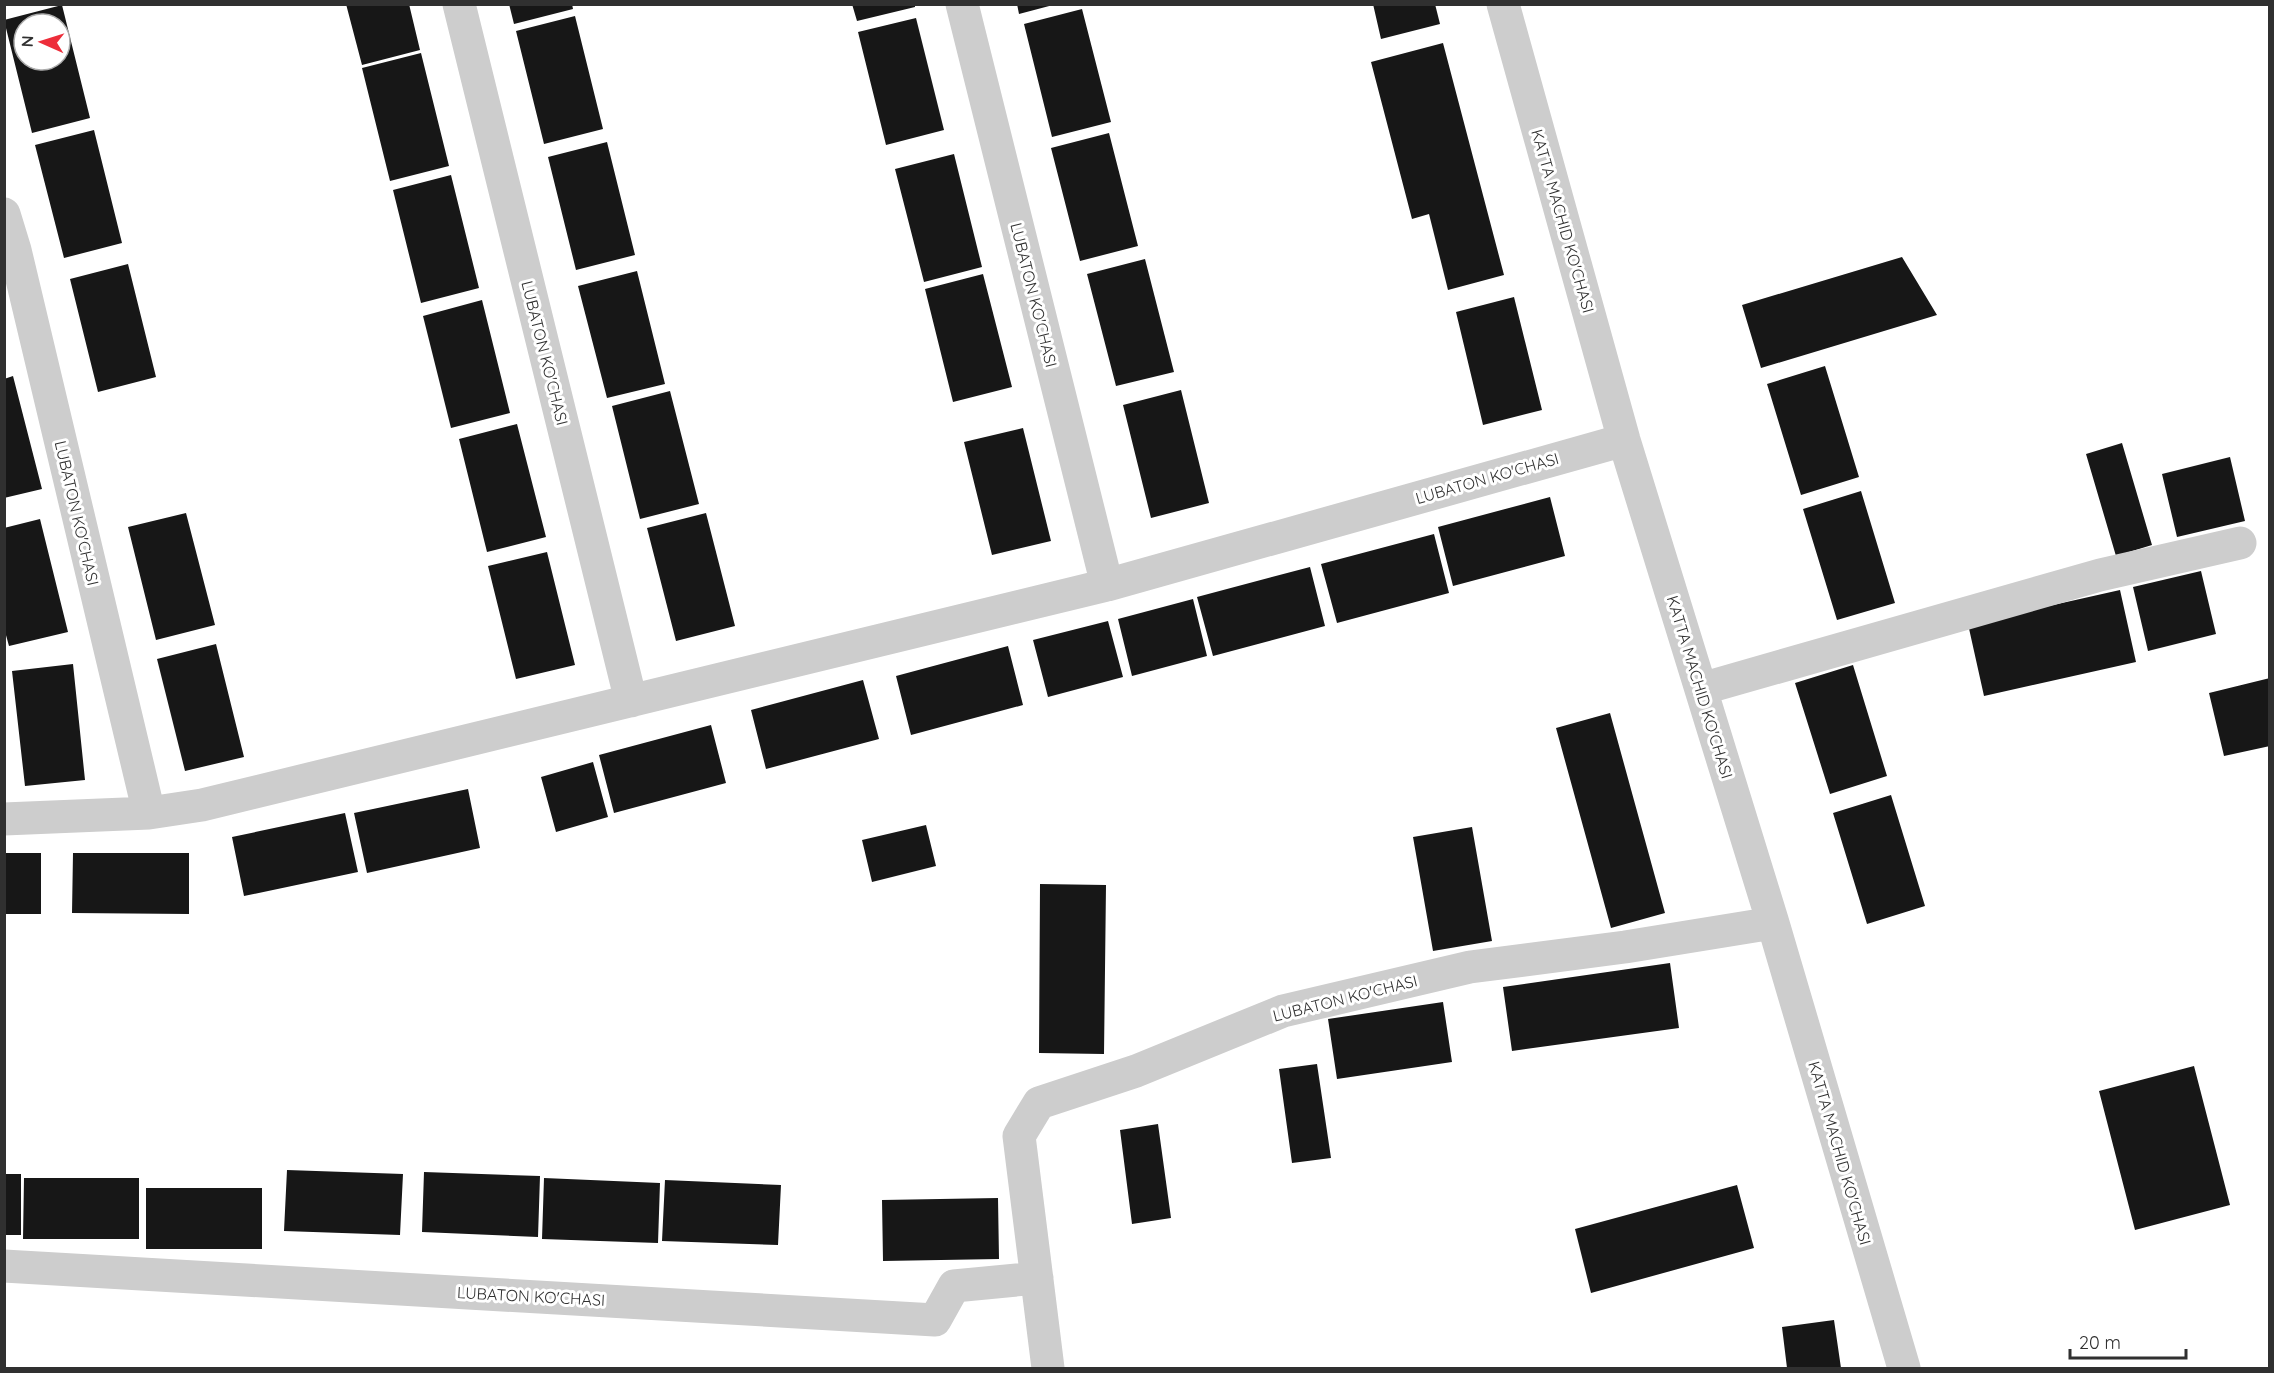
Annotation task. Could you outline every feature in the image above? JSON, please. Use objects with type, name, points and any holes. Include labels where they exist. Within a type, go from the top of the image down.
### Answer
[{"type":"street","name":"LUBATON KO'CHASI","points":[[459,4],[631,701]]},
{"type":"street","name":"LUBATON KO'CHASI","points":[[962,4],[1107,585]]},
{"type":"street","name":"KATTA MACHID KO'CHASI","points":[[1503,4],[1624,440],[1773,923],[1904,1368]]},
{"type":"street","name":"LUBATON KO'CHASI","points":[[4,214],[15,250],[149,813]]},
{"type":"street","name":"LUBATON KO'CHASI","points":[[4,819],[149,813],[202,806],[1107,585],[1624,440]]},
{"type":"street","points":[[1701,689],[2100,575],[2240,543]]},
{"type":"street","name":"LUBATON KO'CHASI","points":[[1048,1368],[1020,1136],[1039,1103],[1136,1071],[1283,1011],[1470,967],[1625,947],[1773,923]]},
{"type":"street","name":"LUBATON KO'CHASI","points":[[4,1266],[935,1320],[954,1286],[1036,1278]]},
{"type":"building","points":[[346,4],[409,4],[420,50],[362,65]]},
{"type":"building","points":[[509,4],[572,4],[573,9],[514,24]]},
{"type":"building","points":[[852,4],[915,4],[915,7],[857,21]]},
{"type":"building","points":[[1017,4],[1053,4],[1053,5],[1019,14]]},
{"type":"building","points":[[1373,4],[1435,4],[1440,24],[1381,39]]},
{"type":"building","points":[[62,5],[64,12],[35,12]]},
{"type":"building","points":[[1082,9],[1111,122],[1052,137],[1024,24]]},
{"type":"building","points":[[575,16],[603,129],[544,144],[516,31]]},
{"type":"building","points":[[12,18],[12,52],[4,20]]},
{"type":"building","points":[[916,18],[944,130],[886,145],[858,32]]},
{"type":"building","points":[[1443,43],[1504,275],[1448,290],[1429,214],[1412,219],[1371,62]]},
{"type":"building","points":[[72,45],[90,118],[32,133],[17,72],[72,72]]},
{"type":"building","points":[[421,53],[449,166],[390,181],[362,68]]},
{"type":"building","points":[[94,130],[122,243],[64,258],[35,145]]},
{"type":"building","points":[[1109,133],[1138,246],[1080,261],[1051,148]]},
{"type":"building","points":[[607,142],[635,255],[576,270],[548,157]]},
{"type":"building","points":[[954,154],[982,267],[924,282],[895,169]]},
{"type":"building","points":[[451,175],[479,288],[421,303],[393,190]]},
{"type":"building","points":[[1902,257],[1937,315],[1761,368],[1742,305]]},
{"type":"building","points":[[1145,259],[1174,372],[1116,386],[1087,274]]},
{"type":"building","points":[[128,264],[156,377],[98,392],[70,279]]},
{"type":"building","points":[[637,271],[665,384],[607,398],[578,286]]},
{"type":"building","points":[[983,274],[1012,387],[953,402],[925,289]]},
{"type":"building","points":[[1514,297],[1542,410],[1483,425],[1456,312]]},
{"type":"building","points":[[482,300],[510,413],[451,428],[423,316]]},
{"type":"building","points":[[1825,366],[1859,477],[1801,495],[1767,384]]},
{"type":"building","points":[[13,376],[42,489],[4,498],[4,379]]},
{"type":"building","points":[[1181,390],[1209,503],[1151,518],[1123,405]]},
{"type":"building","points":[[670,391],[699,504],[640,519],[612,406]]},
{"type":"building","points":[[517,424],[546,537],[487,552],[459,439]]},
{"type":"building","points":[[1023,428],[1051,541],[992,555],[964,442]]},
{"type":"building","points":[[2122,443],[2152,545],[2116,556],[2086,454]]},
{"type":"building","points":[[2230,457],[2245,521],[2177,537],[2162,474]]},
{"type":"building","points":[[1861,491],[1895,603],[1837,620],[1803,509]]},
{"type":"building","points":[[1550,497],[1565,556],[1453,586],[1438,527]]},
{"type":"building","points":[[186,513],[215,625],[156,640],[128,527]]},
{"type":"building","points":[[706,513],[735,626],[676,641],[647,528]]},
{"type":"building","points":[[40,519],[68,632],[9,646],[4,628],[4,528]]},
{"type":"building","points":[[1434,534],[1449,593],[1337,623],[1321,564]]},
{"type":"building","points":[[547,552],[575,665],[516,679],[488,566]]},
{"type":"building","points":[[1310,567],[1325,626],[1213,656],[1197,597]]},
{"type":"building","points":[[2201,571],[2216,634],[2148,651],[2133,587]]},
{"type":"building","points":[[2120,590],[2136,662],[1984,696],[1968,624]]},
{"type":"building","points":[[1193,599],[1207,656],[1132,676],[1118,619]]},
{"type":"building","points":[[1108,621],[1123,677],[1048,697],[1033,640]]},
{"type":"building","points":[[216,644],[244,757],[185,771],[157,659]]},
{"type":"building","points":[[1008,646],[1023,705],[911,735],[896,676]]},
{"type":"building","points":[[73,664],[85,780],[25,786],[12,671]]},
{"type":"building","points":[[1853,665],[1887,776],[1830,794],[1795,683]]},
{"type":"building","points":[[2270,678],[2270,746],[2224,756],[2209,693]]},
{"type":"building","points":[[863,680],[879,739],[766,769],[751,710]]},
{"type":"building","points":[[1610,713],[1665,913],[1611,928],[1556,728]]},
{"type":"building","points":[[711,725],[726,783],[614,813],[599,755]]},
{"type":"building","points":[[593,762],[608,817],[556,832],[541,777]]},
{"type":"building","points":[[468,789],[480,848],[367,873],[354,813]]},
{"type":"building","points":[[1891,795],[1925,906],[1867,924],[1833,813]]},
{"type":"building","points":[[345,813],[358,872],[244,896],[232,837]]},
{"type":"building","points":[[926,825],[936,866],[872,882],[862,840]]},
{"type":"building","points":[[1472,827],[1492,941],[1433,951],[1413,837]]},
{"type":"building","points":[[4,853],[41,853],[41,914],[4,914]]},
{"type":"building","points":[[73,853],[189,853],[189,914],[72,913]]},
{"type":"building","points":[[1040,884],[1106,885],[1104,1054],[1039,1053]]},
{"type":"building","points":[[1670,963],[1679,1028],[1512,1051],[1503,987]]},
{"type":"building","points":[[1443,1002],[1452,1062],[1337,1079],[1328,1019]]},
{"type":"building","points":[[1317,1064],[1331,1158],[1292,1163],[1279,1069]]},
{"type":"building","points":[[2194,1066],[2230,1205],[2135,1230],[2099,1091]]},
{"type":"building","points":[[1158,1124],[1171,1218],[1132,1224],[1120,1130]]},
{"type":"building","points":[[287,1170],[403,1174],[400,1235],[284,1231]]},
{"type":"building","points":[[424,1172],[540,1176],[538,1237],[422,1232]]},
{"type":"building","points":[[4,1174],[21,1174],[21,1235],[4,1235]]},
{"type":"building","points":[[24,1178],[139,1178],[139,1239],[23,1239]]},
{"type":"building","points":[[544,1178],[660,1183],[658,1243],[542,1239]]},
{"type":"building","points":[[665,1180],[781,1185],[778,1245],[662,1241]]},
{"type":"building","points":[[1737,1185],[1754,1248],[1591,1293],[1575,1229]]},
{"type":"building","points":[[146,1188],[262,1188],[262,1249],[146,1249]]},
{"type":"building","points":[[998,1198],[999,1259],[883,1261],[882,1200]]},
{"type":"building","points":[[1834,1320],[1841,1368],[1787,1368],[1782,1327]]}]
